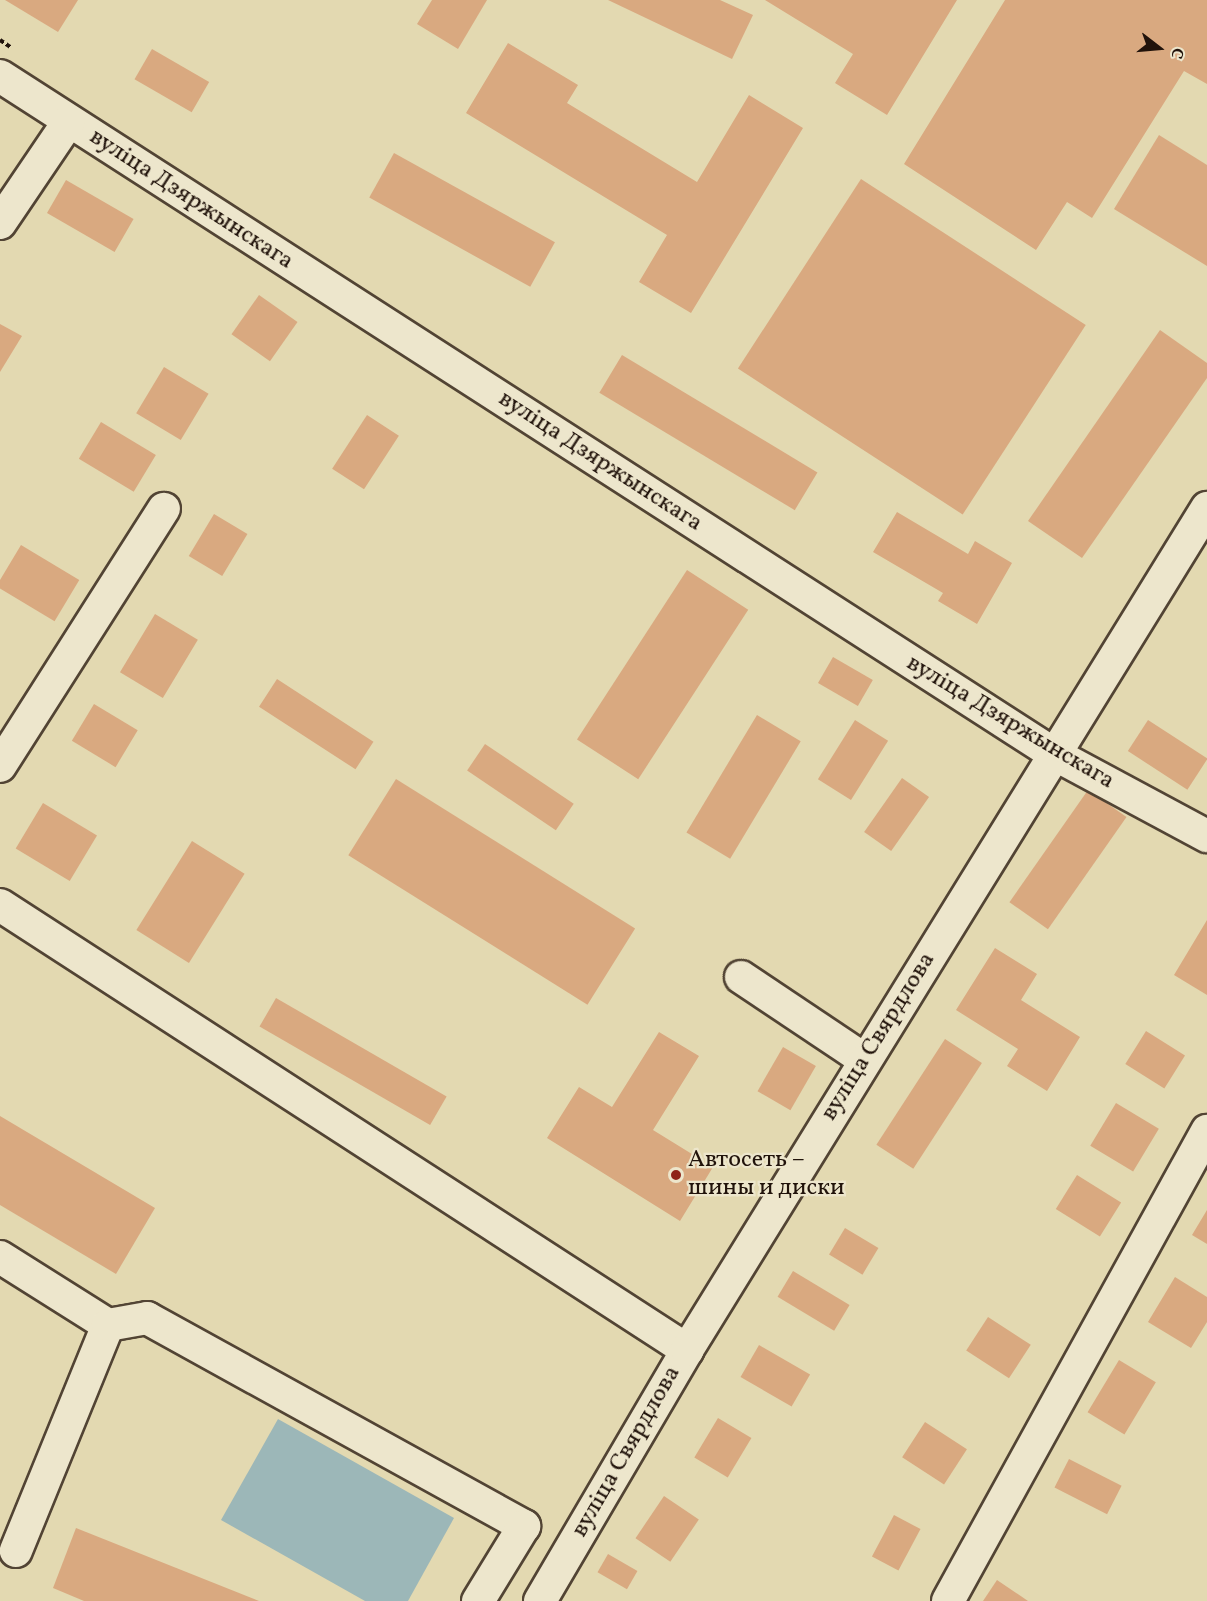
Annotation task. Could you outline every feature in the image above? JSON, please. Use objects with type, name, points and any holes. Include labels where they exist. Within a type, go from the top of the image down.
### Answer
[{"type":"street","name":"вуліца Дзяржынскага","points":[[0,76],[1054,754],[1207,836]]},
{"type":"street","points":[[0,223],[69,121]]},
{"type":"street","points":[[0,766],[164,508]]},
{"type":"street","name":"вуліца Свярдлова","points":[[540,1601],[687,1350],[1207,508]]},
{"type":"street","points":[[0,905],[687,1350]]},
{"type":"street","points":[[741,977],[865,1060]]},
{"type":"street","points":[[948,1601],[1207,1131]]},
{"type":"street","points":[[0,1257],[108,1325],[147,1318],[524,1526],[478,1601]]},
{"type":"street","points":[[16,1551],[108,1325]]},
{"type":"water","points":[[278,1419],[454,1518],[408,1601],[365,1601],[221,1520]]},
{"type":"building","points":[[5,0],[78,0],[58,32]]},
{"type":"building","points":[[432,0],[487,0],[458,49],[417,24]]},
{"type":"building","points":[[608,0],[720,0],[753,15],[732,59]]},
{"type":"building","points":[[765,0],[957,0],[887,115],[835,83],[853,54]]},
{"type":"building","points":[[1005,0],[1207,0],[1207,84],[1184,71],[1092,218],[1067,202],[1036,250],[904,164]]},
{"type":"building","points":[[508,43],[578,85],[567,103],[697,182],[749,95],[803,128],[691,313],[639,282],[667,235],[466,113]]},
{"type":"building","points":[[152,49],[209,82],[192,112],[134,79]]},
{"type":"building","points":[[1159,135],[1207,165],[1207,266],[1114,209]]},
{"type":"building","points":[[394,153],[555,242],[530,287],[369,198]]},
{"type":"building","points":[[861,179],[1086,325],[963,515],[738,369]]},
{"type":"building","points":[[66,180],[134,219],[115,252],[47,213]]},
{"type":"building","points":[[259,295],[298,322],[270,361],[231,334]]},
{"type":"building","points":[[0,324],[22,336],[0,372]]},
{"type":"building","points":[[1160,330],[1207,363],[1207,378],[1082,558],[1028,521]]},
{"type":"building","points":[[622,355],[817,472],[795,510],[599,393]]},
{"type":"building","points":[[164,367],[209,394],[181,440],[136,413]]},
{"type":"building","points":[[367,415],[399,436],[364,489],[332,469]]},
{"type":"building","points":[[101,422],[156,455],[134,492],[79,459]]},
{"type":"building","points":[[897,512],[968,554],[975,541],[1012,563],[977,624],[938,601],[943,593],[873,552]]},
{"type":"building","points":[[214,514],[247,534],[222,576],[189,556]]},
{"type":"building","points":[[21,545],[79,580],[55,621],[0,588],[0,580]]},
{"type":"building","points":[[687,570],[748,610],[638,779],[577,739]]},
{"type":"building","points":[[155,614],[198,640],[163,698],[120,672]]},
{"type":"building","points":[[833,657],[873,680],[858,706],[818,683]]},
{"type":"building","points":[[277,679],[373,742],[355,769],[259,707]]},
{"type":"building","points":[[94,704],[138,730],[116,767],[72,741]]},
{"type":"building","points":[[757,715],[801,741],[730,859],[686,832]]},
{"type":"building","points":[[855,720],[888,741],[851,800],[818,779]]},
{"type":"building","points":[[1148,720],[1207,758],[1187,790],[1128,751]]},
{"type":"building","points":[[485,744],[574,804],[556,830],[467,771]]},
{"type":"building","points":[[902,778],[929,797],[891,851],[864,832]]},
{"type":"building","points":[[396,779],[635,928],[587,1005],[348,855]]},
{"type":"building","points":[[1088,790],[1127,817],[1048,929],[1009,902]]},
{"type":"building","points":[[43,803],[97,835],[70,881],[16,848]]},
{"type":"building","points":[[192,841],[245,874],[189,963],[136,930]]},
{"type":"building","points":[[1207,920],[1207,995],[1174,975]]},
{"type":"building","points":[[995,948],[1037,974],[1021,1000],[1080,1037],[1047,1091],[1007,1066],[1018,1049],[956,1010]]},
{"type":"building","points":[[276,998],[447,1096],[430,1125],[260,1027]]},
{"type":"building","points":[[1146,1031],[1185,1055],[1164,1088],[1125,1064]]},
{"type":"building","points":[[659,1032],[699,1056],[653,1130],[713,1167],[680,1221],[547,1138],[579,1087],[612,1107]]},
{"type":"building","points":[[945,1039],[982,1063],[913,1169],[876,1145]]},
{"type":"building","points":[[783,1047],[816,1066],[790,1110],[758,1091]]},
{"type":"building","points":[[1116,1103],[1159,1129],[1133,1172],[1090,1146]]},
{"type":"building","points":[[0,1116],[155,1208],[116,1274],[0,1205]]},
{"type":"building","points":[[1077,1175],[1121,1203],[1100,1236],[1056,1209]]},
{"type":"building","points":[[1207,1210],[1207,1244],[1192,1235]]},
{"type":"building","points":[[845,1228],[878,1248],[862,1275],[829,1255]]},
{"type":"building","points":[[793,1271],[850,1305],[834,1331],[778,1297]]},
{"type":"building","points":[[1175,1277],[1207,1297],[1207,1322],[1191,1348],[1148,1322]]},
{"type":"building","points":[[988,1317],[1031,1345],[1009,1378],[966,1351]]},
{"type":"building","points":[[759,1345],[810,1374],[792,1407],[740,1377]]},
{"type":"building","points":[[1119,1360],[1156,1382],[1124,1434],[1088,1412]]},
{"type":"building","points":[[718,1418],[751,1438],[728,1478],[694,1457]]},
{"type":"building","points":[[925,1422],[967,1449],[944,1484],[902,1457]]},
{"type":"building","points":[[1069,1459],[1122,1486],[1107,1514],[1054,1488]]},
{"type":"building","points":[[664,1496],[699,1519],[670,1562],[635,1538]]},
{"type":"building","points":[[894,1515],[920,1529],[898,1571],[872,1556]]},
{"type":"building","points":[[76,1528],[259,1601],[84,1601],[53,1588]]},
{"type":"building","points":[[608,1554],[637,1571],[627,1589],[598,1572]]},
{"type":"building","points":[[997,1580],[1028,1601],[983,1601]]},
{"type":"place","name":"Автосеть – шины и диски","points":[[676,1175]]}]
